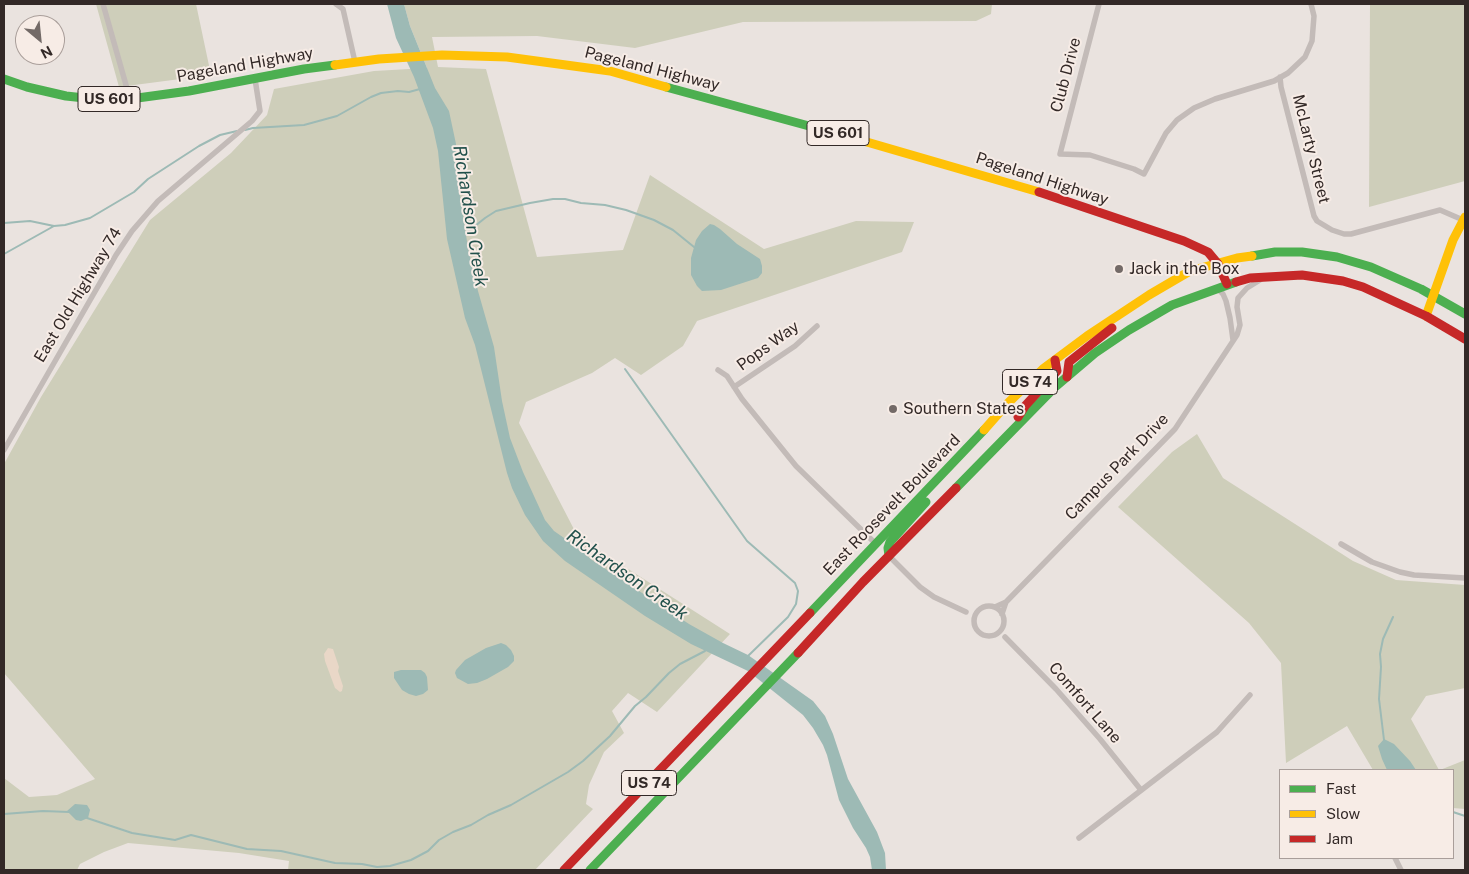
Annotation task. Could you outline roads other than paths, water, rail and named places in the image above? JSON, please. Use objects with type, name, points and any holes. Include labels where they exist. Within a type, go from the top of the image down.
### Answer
[{"type":"main road","name":"Pageland Highway","points":[[4,79],[26,87],[66,96],[130,99],[379,59],[442,55],[508,57],[572,65],[619,73],[807,124],[1037,191],[1184,241],[1208,252],[1218,264],[1227,284]]},
{"type":"main road","points":[[1426,316],[1452,240],[1464,218]]},
{"type":"main road","name":"East Roosevelt Boulevard","points":[[564,870],[975,440],[1007,404],[1044,368],[1087,336],[1142,300],[1190,272],[1237,258],[1275,252],[1302,252],[1337,257],[1371,267],[1421,289],[1465,314]]},
{"type":"main road","name":"East Roosevelt Boulevard","points":[[590,870],[863,582],[1012,430],[1095,353],[1172,304],[1217,287],[1250,278],[1302,275],[1342,281],[1363,287],[1426,316],[1465,338]]},
{"type":"main road","points":[[1067,377],[1069,362],[1136,309],[1142,300]]},
{"type":"main road","points":[[1012,430],[1025,406],[1057,371],[1055,360]]},
{"type":"main road","points":[[888,556],[890,542],[945,478],[955,460]]},
{"type":"main road","points":[[819,630],[837,603],[878,556],[879,550],[876,544]]},
{"type":"main road","points":[[575,870],[633,806],[642,790]]},
{"type":"street","points":[[103,4],[130,99]]},
{"type":"street","points":[[336,4],[343,9],[355,62]]},
{"type":"street","points":[[1099,5],[1106,4]]},
{"type":"street","points":[[1280,77],[1288,73],[1304,57],[1312,41],[1314,16],[1311,4]]},
{"type":"street","name":"Club Drive","points":[[1099,5],[1060,154],[1090,155],[1144,174],[1166,133],[1177,120],[1194,108],[1214,99],[1274,81],[1280,77]]},
{"type":"street","name":"McLarty Street","points":[[1280,77],[1314,216],[1317,221],[1332,230],[1351,234],[1440,210],[1464,218]]},
{"type":"street","name":"East Old Highway 74","points":[[4,450],[116,254],[132,231],[158,201],[252,121],[260,111],[255,79]]},
{"type":"street","name":"Campus Park Drive","points":[[995,607],[1006,602],[1175,429],[1237,335],[1239,329],[1238,298],[1247,288],[1266,277]]},
{"type":"street","points":[[1217,287],[1226,301],[1233,340]]},
{"type":"street","name":"Pops Way","points":[[734,387],[795,346],[817,326]]},
{"type":"street","points":[[718,370],[727,376],[742,399],[796,466],[876,544]]},
{"type":"street","points":[[1341,544],[1372,562],[1400,572],[1414,575],[1465,578]]},
{"type":"street","points":[[888,556],[920,588],[934,597],[966,612],[974,621],[976,630],[980,633],[1005,637]]},
{"type":"street","name":"Campus Park Drive","points":[[1002,614],[1006,602]]},
{"type":"street","points":[[974,621],[977,612],[985,606],[995,607],[1002,614]]},
{"type":"street","points":[[966,612],[977,612]]},
{"type":"street","name":"Comfort Lane","points":[[1002,614],[1002,628],[1005,637],[1056,689],[1141,790]]},
{"type":"street","points":[[992,635],[1002,628]]},
{"type":"street","points":[[1079,838],[1217,732],[1250,695]]},
{"type":"water","points":[[387,4],[404,4],[410,26],[435,88],[449,111],[456,144],[456,169],[468,248],[494,347],[510,438],[545,520],[554,531],[592,560],[689,624],[748,655],[813,701],[825,716],[848,779],[877,832],[885,853],[886,870],[872,870],[866,848],[853,828],[839,800],[823,745],[803,715],[748,671],[691,644],[645,616],[565,561],[543,541],[525,515],[507,473],[475,345],[465,318],[447,239],[438,151],[433,128],[414,77],[396,38]]},
{"type":"water","points":[[710,224],[720,229],[737,244],[760,259],[762,273],[758,278],[721,290],[702,291],[697,286],[691,275],[691,258],[696,240]]},
{"type":"water","points":[[501,643],[511,650],[514,656],[514,661],[508,667],[477,683],[468,684],[457,678],[456,670],[465,660],[486,648]]},
{"type":"water","points":[[421,670],[427,677],[428,690],[416,696],[402,690],[394,678],[394,672]]},
{"type":"water","points":[[1384,739],[1394,744],[1415,769],[1387,769],[1378,746]]},
{"type":"water","points":[[75,804],[87,805],[90,810],[88,818],[81,821],[76,820],[67,811]]},
{"type":"waterway","points":[[245,130],[304,125],[337,116],[381,93],[409,92],[420,89]]},
{"type":"waterway","points":[[4,223],[30,221],[54,226],[90,218],[134,192],[148,179],[199,146],[220,135],[237,131]]},
{"type":"waterway","name":"Richardson Creek","points":[[464,235],[496,211],[530,203],[565,199],[581,203],[605,205],[654,220],[673,230],[694,247]]},
{"type":"waterway","points":[[4,254],[54,226]]},
{"type":"waterway","points":[[625,369],[747,541],[795,583],[798,591],[796,604],[788,617],[748,656]]},
{"type":"waterway","points":[[1384,740],[1379,699],[1380,654],[1383,639],[1393,617]]},
{"type":"waterway","points":[[87,818],[132,833],[175,840],[191,835],[247,849],[281,851],[335,863],[362,864],[377,867],[390,866],[411,860],[428,851],[439,840],[453,832],[511,805],[568,772],[610,736],[635,706],[669,673],[680,664],[705,651]]},
{"type":"waterway","points":[[4,814],[43,811],[69,812]]},
{"type":"waterway","points":[[1454,812],[1465,816]]},
{"type":"place","name":"Jack in the Box","points":[[1119,269]]},
{"type":"place","name":"Southern States","points":[[893,409]]}]
